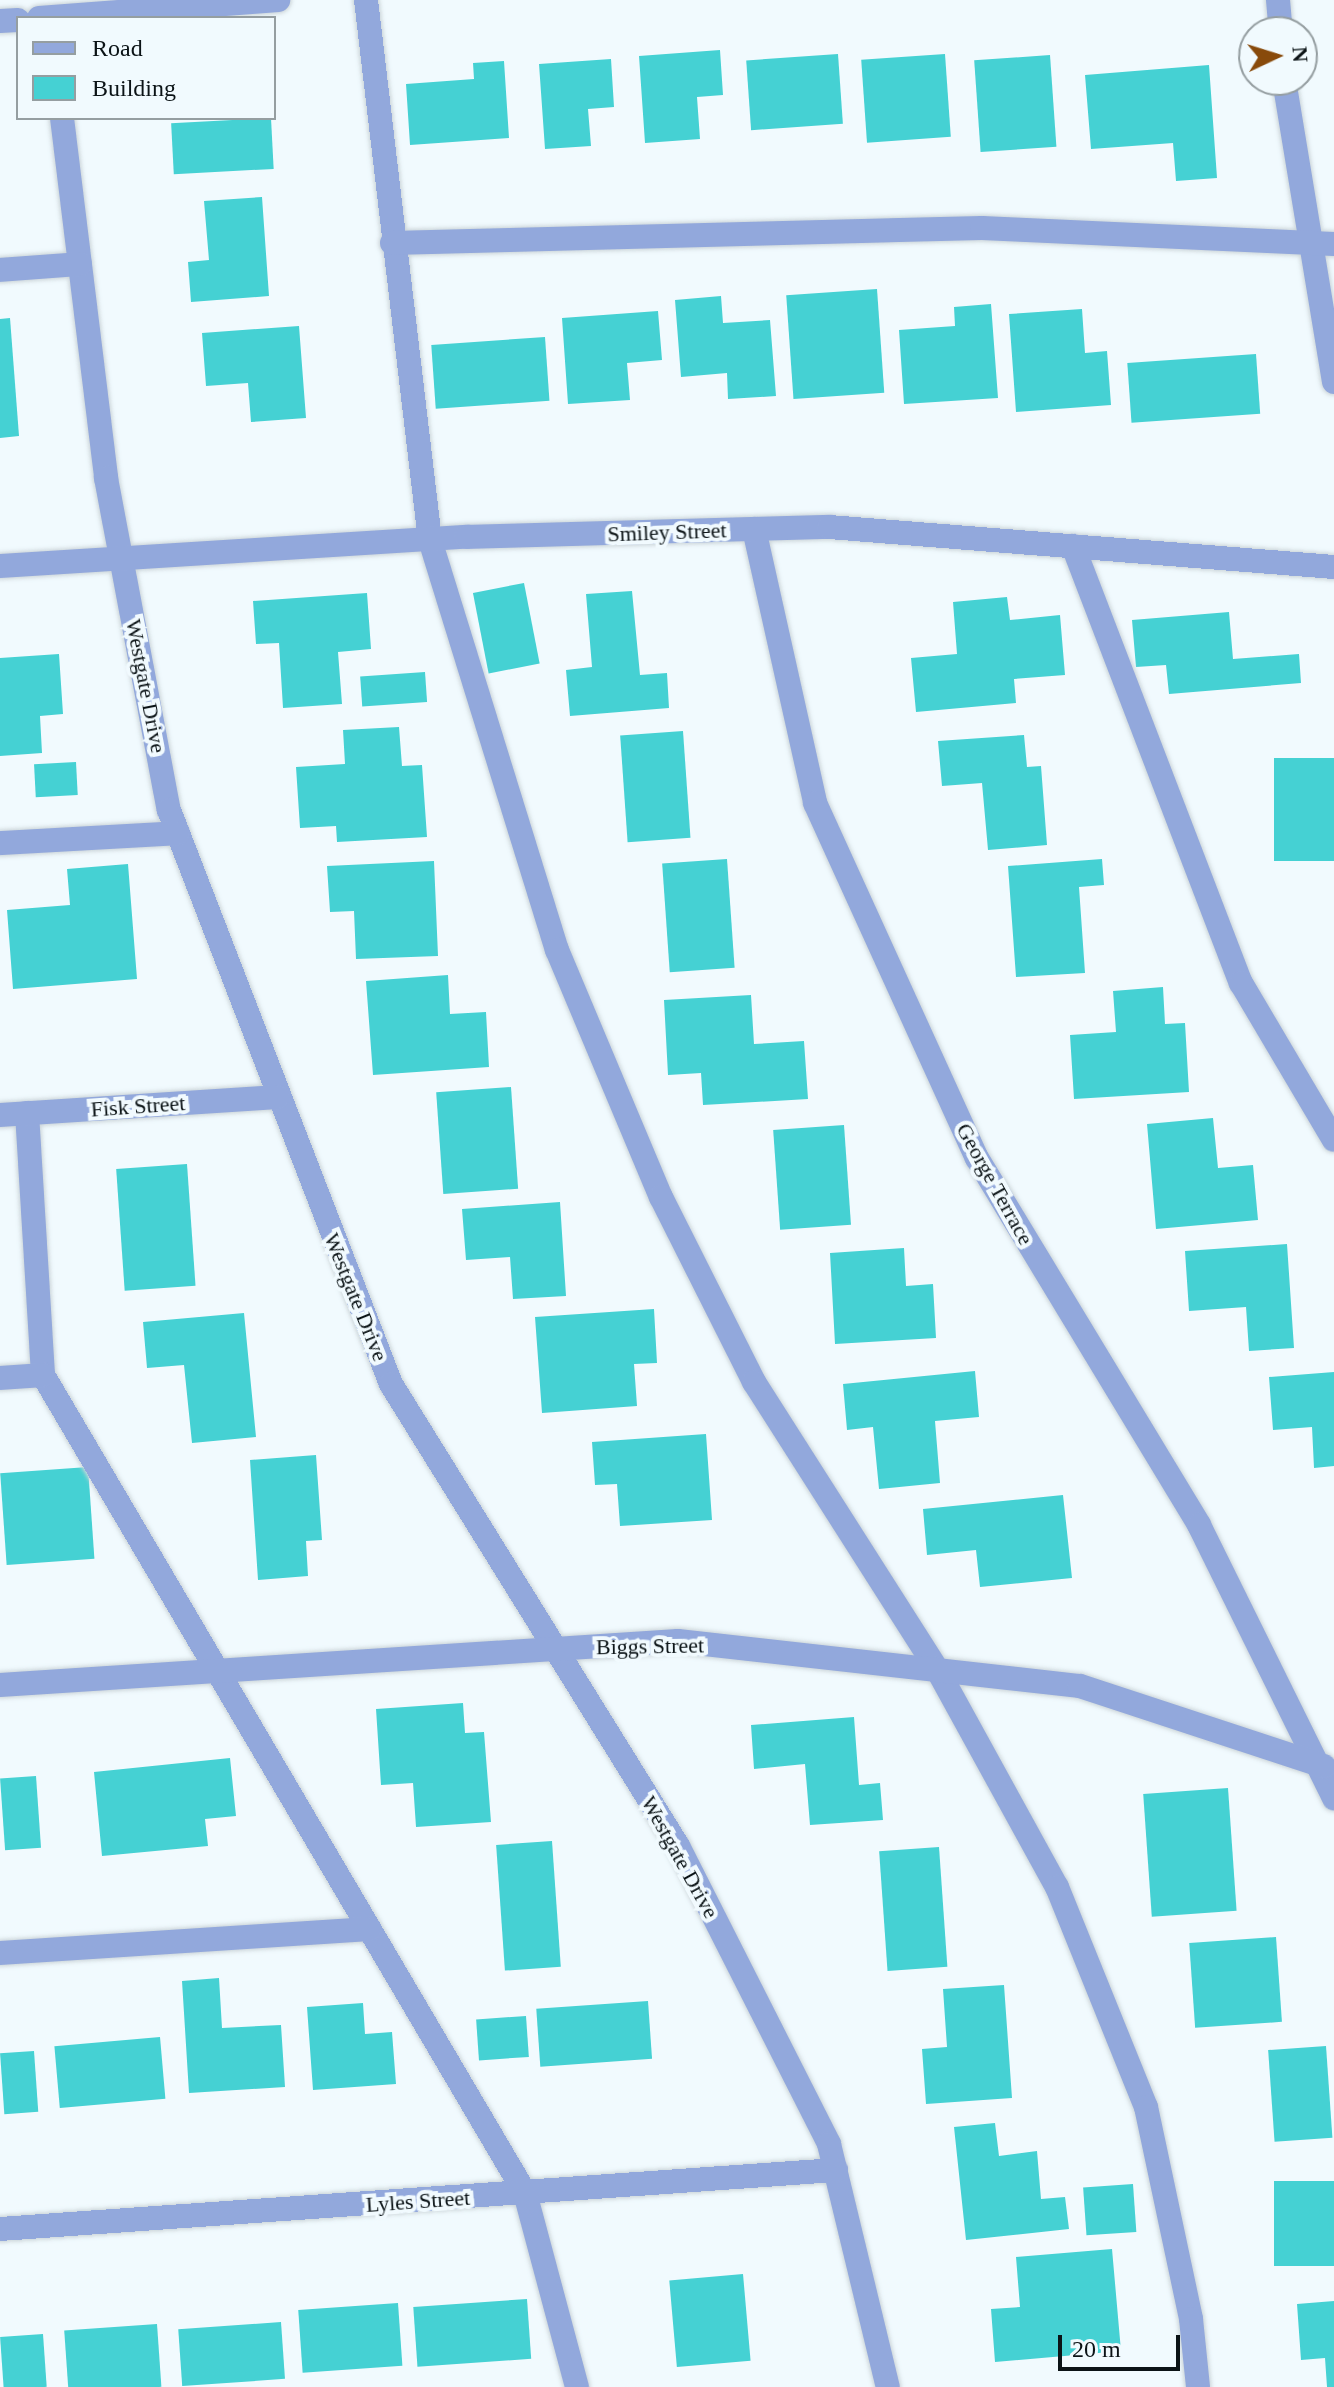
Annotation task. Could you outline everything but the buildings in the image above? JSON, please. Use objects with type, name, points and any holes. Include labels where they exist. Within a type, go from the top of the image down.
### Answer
[{"type":"street","points":[[50,13],[278,0]]},
{"type":"street","points":[[366,0],[392,243],[430,540],[557,950],[661,1197],[754,1382],[937,1669],[1057,1887],[1146,2107],[1191,2319],[1198,2387]]},
{"type":"street","points":[[1288,96],[1323,244],[1334,382]]},
{"type":"street","name":"Westgate Drive","points":[[62,120],[121,558],[169,810],[277,1097],[391,1384],[678,1846],[829,2144],[888,2387]]},
{"type":"street","points":[[392,243],[982,228],[1323,244]]},
{"type":"street","points":[[0,270],[80,264]]},
{"type":"street","name":"Smiley Street","points":[[0,566],[430,540],[829,527],[1334,567]]},
{"type":"street","name":"George Terrace","points":[[754,529],[815,803],[970,1144],[1199,1525],[1326,1767],[1334,1798]]},
{"type":"street","points":[[1073,546],[1241,983],[1334,1140]]},
{"type":"street","points":[[0,843],[178,833]]},
{"type":"street","name":"Fisk Street","points":[[0,1115],[277,1097]]},
{"type":"street","points":[[27,1113],[43,1375],[525,2193],[577,2387]]},
{"type":"street","points":[[0,1378],[43,1375]]},
{"type":"street","name":"Biggs Street","points":[[0,1685],[218,1674],[678,1641],[1080,1686],[1326,1767]]},
{"type":"street","points":[[0,1953],[369,1929]]},
{"type":"street","name":"Lyles Street","points":[[0,2229],[836,2170]]}]
